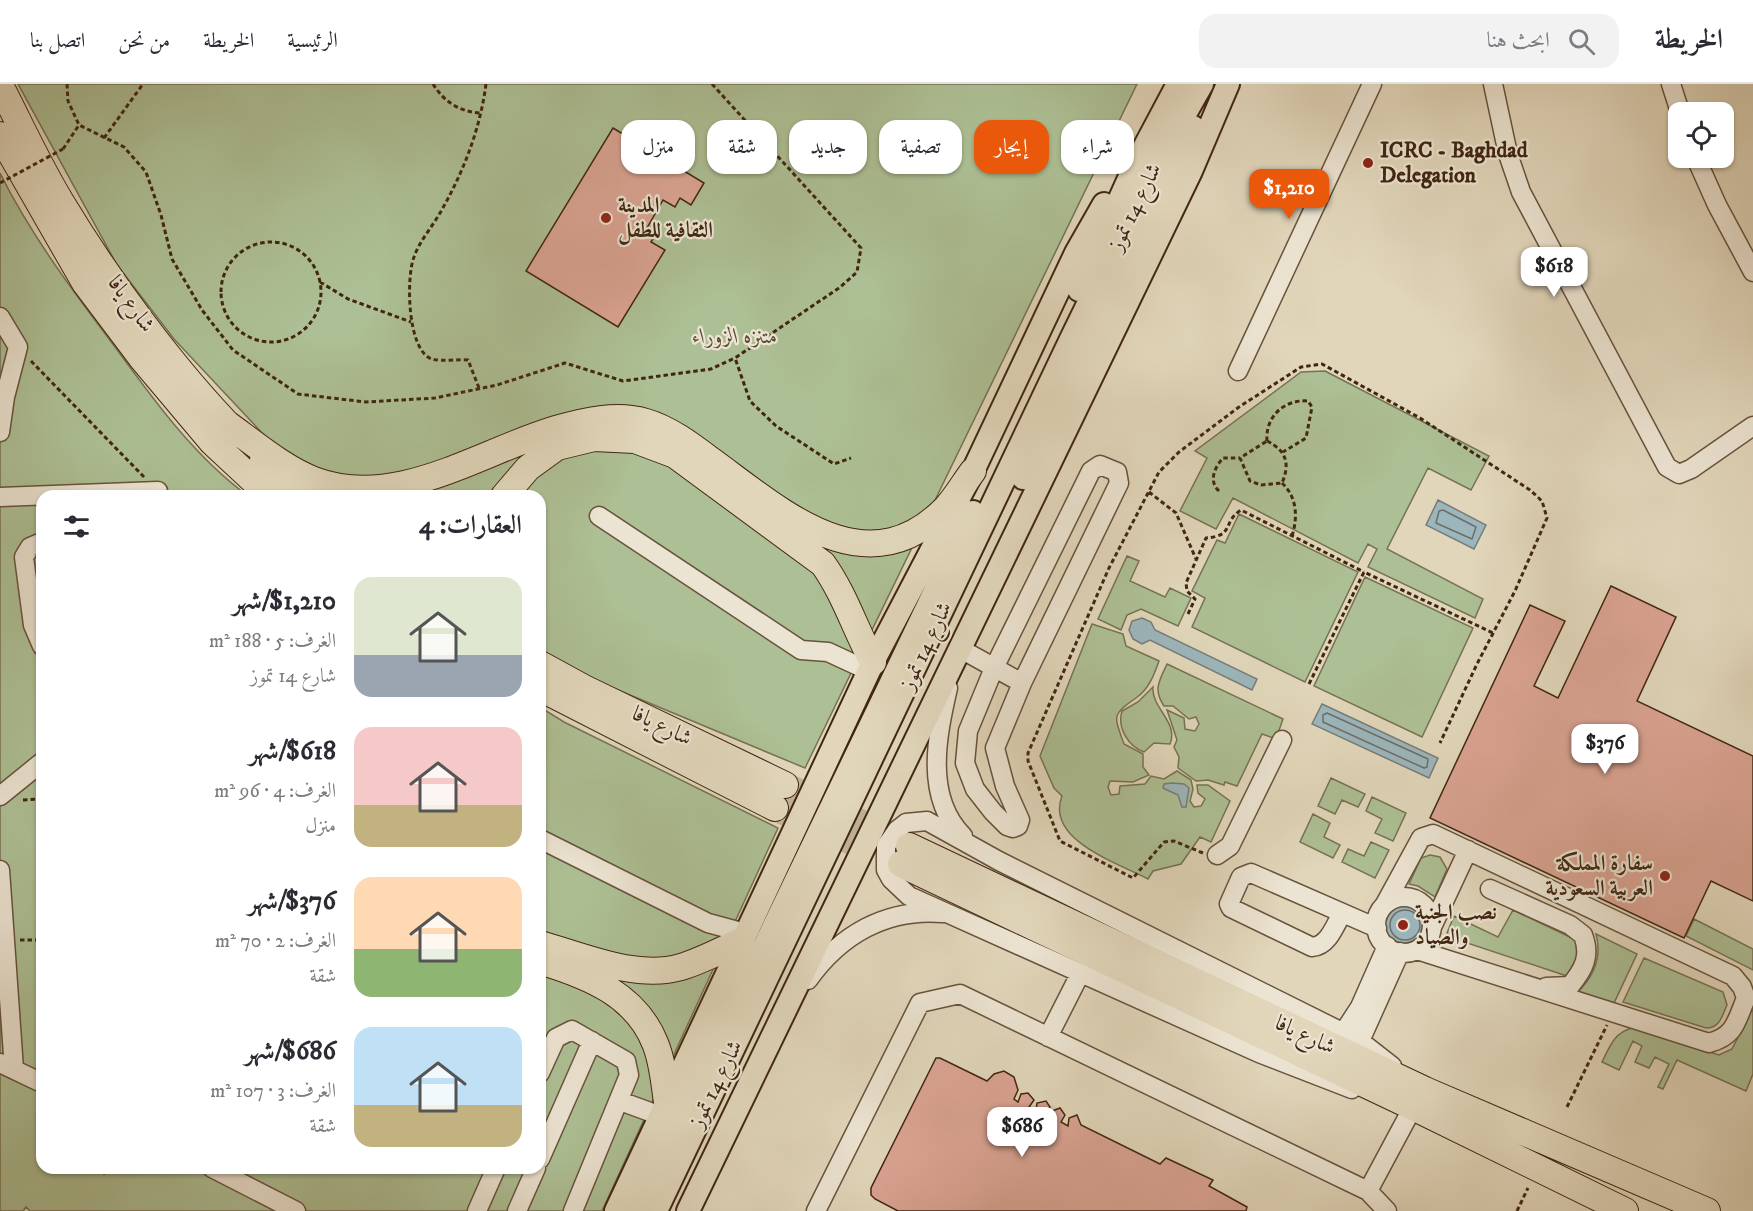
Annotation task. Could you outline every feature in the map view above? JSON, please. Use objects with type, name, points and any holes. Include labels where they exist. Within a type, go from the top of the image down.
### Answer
[{"type":"highway","name":"شارع يافا","points":[[0,85],[61,202],[108,273],[163,346],[219,433],[265,490]]},
{"type":"highway","name":"شارع يافا","points":[[0,135],[85,283],[143,360],[219,433],[290,490]]},
{"type":"highway","points":[[219,433],[313,479],[350,490],[385,488],[419,480],[533,436],[598,419],[645,422],[683,440],[799,524],[832,538],[867,544],[893,540],[922,527],[946,507],[973,471]]},
{"type":"highway","points":[[219,433],[241,490]]},
{"type":"highway","points":[[509,490],[528,468],[557,447],[594,438],[635,440],[675,455],[823,564],[851,611],[871,667]]},
{"type":"highway","points":[[546,658],[580,698]]},
{"type":"highway","name":"شارع يافا","points":[[546,669],[580,698]]},
{"type":"highway","name":"شارع يافا","points":[[546,690],[580,698],[780,796]]},
{"type":"highway","points":[[546,703],[580,698]]},
{"type":"highway","name":"شارع يافا","points":[[905,855],[1419,1099],[1625,1211]]},
{"type":"highway","points":[[546,946],[619,966],[652,971],[681,967],[743,937]]},
{"type":"highway","points":[[546,963],[599,982],[626,1000],[645,1022],[656,1045],[664,1109]]},
{"type":"highway","name":"شارع يافا","points":[[1419,1099],[1707,1211]]},
{"type":"main road","name":"شارع 14 تموز","points":[[637,1211],[1055,341],[1136,163],[1178,84]]},
{"type":"main road","name":"شارع 14 تموز","points":[[656,1211],[1072,337],[1157,163],[1202,84]]},
{"type":"main road","points":[[669,1211],[1215,84]]},
{"type":"main road","name":"شارع 14 تموز","points":[[688,1211],[1191,171],[1228,84]]},
{"type":"main road","points":[[616,1211],[871,667],[973,471],[1086,233],[1136,163]]},
{"type":"street","points":[[1238,371],[1372,84]]},
{"type":"street","points":[[1493,84],[1508,154],[1521,192],[1668,467],[1679,474],[1691,469],[1753,426]]},
{"type":"street","points":[[1671,84],[1677,102]]},
{"type":"street","points":[[1700,168],[1717,205],[1753,272]]},
{"type":"street","points":[[0,317],[18,347],[5,397],[0,432]]},
{"type":"street","points":[[1100,465],[1117,472],[1119,483],[1022,683],[995,748],[1005,786],[1020,820],[1018,826],[1013,828],[1007,826],[993,812],[975,789],[965,763],[968,731],[994,668],[1091,471],[1100,465]]},
{"type":"street","points":[[0,497],[36,496]]},
{"type":"street","points":[[598,516],[801,650],[828,652],[871,667]]},
{"type":"street","points":[[36,544],[30,547],[24,557],[33,625],[36,632]]},
{"type":"street","points":[[981,850],[952,823],[945,806],[937,773],[937,739],[957,651],[1022,683]]},
{"type":"street","points":[[1241,877],[1234,861],[1221,853],[1230,846],[1282,740]]},
{"type":"street","points":[[0,796],[36,767]]},
{"type":"street","points":[[927,821],[1360,1041],[1419,1099],[1296,1069],[909,896],[891,879],[884,859],[890,838],[906,824],[927,821]]},
{"type":"street","points":[[1342,913],[1325,942],[1319,946],[1312,946],[1231,908],[1230,898],[1241,877],[1251,873],[1377,928],[1401,950],[1517,982],[1709,1043],[1722,1040],[1731,1033],[1746,998],[1742,987],[1733,976],[1433,834],[1421,838],[1377,920],[1377,928]]},
{"type":"street","points":[[546,842],[708,923],[743,937]]},
{"type":"street","points":[[1343,1033],[1401,950],[1430,936],[1432,927],[1468,850]]},
{"type":"street","points":[[0,870],[5,940],[7,1066],[36,1080]]},
{"type":"street","points":[[1490,889],[1570,925],[1583,935],[1588,947],[1588,958],[1570,986],[1554,989],[1517,982]]},
{"type":"street","points":[[1385,904],[1403,897],[1412,898],[1427,909],[1432,927]]},
{"type":"street","points":[[783,1016],[822,960],[842,942],[864,928],[889,918],[915,914],[951,914]]},
{"type":"street","points":[[1360,1041],[1401,950]]},
{"type":"street","points":[[1048,1036],[1081,972]]},
{"type":"street","points":[[816,1211],[920,1003],[960,994],[1368,1191],[1387,1211]]},
{"type":"street","points":[[546,1060],[556,1038],[572,1030],[626,1061],[629,1075],[573,1211]]},
{"type":"street","points":[[546,1145],[592,1041]]},
{"type":"street","points":[[1368,1191],[1419,1099]]},
{"type":"street","points":[[620,1101],[664,1109]]},
{"type":"street","points":[[224,1174],[296,1211]]},
{"type":"street","points":[[477,1211],[493,1174]]},
{"type":"street","points":[[517,1211],[533,1174]]},
{"type":"path","points":[[67,84],[69,101],[79,125],[124,147],[146,172],[161,215],[172,260],[202,310],[233,350],[298,394],[366,402],[435,398],[479,389],[565,363],[623,381],[711,369],[735,358],[839,288],[857,272],[861,248],[712,84]]},
{"type":"path","points":[[104,138],[143,84]]},
{"type":"path","points":[[433,84],[450,104],[468,112],[481,113]]},
{"type":"path","points":[[479,389],[468,360],[432,359],[421,352],[411,322],[413,257],[455,186],[477,132],[486,84]]},
{"type":"path","points":[[0,183],[63,149],[79,125]]},
{"type":"path","points":[[282,243],[304,254],[319,275],[320,282],[321,304],[311,324],[298,336],[279,342],[260,341],[244,334],[228,317],[222,301],[226,270],[232,261],[254,245],[282,243]]},
{"type":"path","points":[[320,282],[348,299],[411,322]]},
{"type":"path","points":[[18,347],[157,490]]},
{"type":"path","points":[[735,358],[750,401],[777,426],[834,464],[851,458]]},
{"type":"path","points":[[1221,853],[1204,854],[1174,841],[1164,842],[1155,850],[1136,877],[1126,875],[1060,841],[1028,761],[1030,744],[1109,568],[1160,472],[1179,452],[1231,413],[1301,367],[1322,364],[1420,418],[1519,482],[1542,501],[1547,518],[1515,591],[1440,743]]},
{"type":"path","points":[[1282,483],[1288,470],[1283,452],[1267,441],[1266,432],[1270,418],[1294,401],[1308,401],[1312,407],[1306,438],[1283,452]]},
{"type":"path","points":[[1219,491],[1215,488],[1213,477],[1217,465],[1223,458],[1240,458],[1267,441]]},
{"type":"path","points":[[1240,458],[1250,481],[1261,485],[1282,483]]},
{"type":"path","points":[[1282,483],[1293,500],[1296,512],[1292,536]]},
{"type":"path","points":[[1149,492],[1176,513],[1197,560]]},
{"type":"path","points":[[1188,614],[1195,599],[1187,591],[1186,583],[1206,538],[1220,537],[1226,533],[1235,514],[1241,510],[1493,633]]},
{"type":"path","points":[[1309,684],[1364,572]]},
{"type":"path","points":[[5,940],[36,940]]},
{"type":"path","points":[[1567,1107],[1613,1013]]},
{"type":"path","points":[[1517,1211],[1528,1188]]},
{"type":"green space","name":"متنزه الزوراء","points":[[18,84],[1137,84],[1120,120],[1061,120],[1061,174],[1093,174],[805,768],[582,675],[546,653],[546,490],[318,490],[174,339],[117,265]]},
{"type":"green space","points":[[0,173],[12,197],[55,265],[147,390],[194,447],[240,490],[36,490],[36,1174],[546,1174],[546,711],[564,722],[778,828],[602,1211],[30,1211],[26,1207],[23,1211],[0,1211]]},
{"type":"green space","points":[[1325,371],[1489,456],[1471,490],[1428,468],[1387,549],[1483,599],[1475,618],[1368,567],[1377,549],[1368,544],[1358,563],[1233,498],[1216,529],[1180,511],[1207,458],[1195,451],[1301,372]]},
{"type":"green space","points":[[1239,514],[1358,572],[1305,682],[1192,627],[1205,598],[1192,591],[1217,540],[1225,543]]},
{"type":"green space","points":[[1127,556],[1139,561],[1130,581],[1165,597],[1170,588],[1191,598],[1178,626],[1141,609],[1127,615],[1121,630],[1098,619]]},
{"type":"green space","points":[[1365,577],[1473,628],[1422,737],[1314,686]]},
{"type":"green space","points":[[1092,624],[1123,634],[1126,646],[1159,661],[1148,686],[1122,708],[1117,717],[1124,744],[1143,754],[1143,767],[1149,775],[1133,782],[1110,781],[1108,787],[1111,795],[1119,794],[1120,786],[1145,784],[1151,776],[1164,779],[1177,771],[1191,780],[1193,789],[1190,801],[1194,807],[1201,806],[1205,799],[1198,793],[1197,785],[1208,785],[1230,801],[1211,842],[1200,837],[1181,864],[1153,871],[1148,879],[1087,848],[1074,837],[1064,825],[1060,812],[1062,796],[1054,788],[1040,756]]},
{"type":"green space","points":[[1167,664],[1283,719],[1276,739],[1262,734],[1237,786],[1225,782],[1224,785],[1208,780],[1196,781],[1178,768],[1179,757],[1174,747],[1177,740],[1167,710],[1184,718],[1185,729],[1195,731],[1199,724],[1196,717],[1189,719],[1173,706],[1164,706],[1158,685]]},
{"type":"green space","points":[[1153,687],[1156,702],[1168,722],[1172,736],[1170,744],[1154,743],[1144,752],[1125,736],[1121,717],[1122,711],[1138,702]]},
{"type":"green space","points":[[1331,778],[1365,794],[1358,807],[1342,800],[1335,814],[1318,806]]},
{"type":"green space","points":[[1372,797],[1406,813],[1393,841],[1375,833],[1382,819],[1366,811]]},
{"type":"green space","points":[[1313,814],[1330,823],[1324,837],[1340,845],[1333,858],[1300,842]]},
{"type":"green space","points":[[1371,842],[1389,850],[1375,878],[1342,862],[1348,849],[1364,856]]},
{"type":"green space","points":[[1430,855],[1440,857],[1447,869],[1435,897],[1418,886],[1409,884],[1421,858]]},
{"type":"green space","points":[[1513,910],[1574,939],[1578,953],[1567,976],[1449,937],[1447,933],[1454,916],[1498,937]]},
{"type":"green space","points":[[1694,919],[1753,949],[1753,970],[1686,936]]},
{"type":"green space","points":[[1596,934],[1637,954],[1614,1003],[1578,992],[1595,965],[1598,950]]},
{"type":"green space","points":[[1644,958],[1723,992],[1727,1005],[1717,1024],[1706,1028],[1623,1002]]},
{"type":"green space","points":[[1753,1008],[1753,1074],[1746,1091],[1677,1060],[1663,1089],[1658,1087],[1669,1064],[1655,1057],[1649,1068],[1635,1062],[1642,1046],[1633,1041],[1619,1070],[1602,1062],[1617,1037],[1632,1028],[1719,1055],[1732,1049]]},
{"type":"water","points":[[1438,500],[1486,525],[1474,549],[1426,525]]},
{"type":"water","points":[[1142,618],[1151,622],[1155,630],[1257,679],[1252,690],[1150,640],[1142,644],[1133,639],[1129,630],[1132,621]]},
{"type":"water","points":[[1322,704],[1438,758],[1429,778],[1312,724]]},
{"type":"water","points":[[1164,784],[1184,784],[1189,788],[1186,807],[1182,807],[1178,795],[1163,788]]},
{"type":"water","points":[[1405,904],[1413,905],[1420,910],[1425,917],[1425,933],[1420,940],[1413,945],[1405,946],[1397,945],[1390,940],[1385,933],[1384,925],[1385,917],[1390,910],[1397,905]]},
{"type":"building","name":"المدينة الثقافية للطفل","points":[[613,128],[621,133],[621,174],[689,174],[704,183],[691,205],[680,198],[675,207],[663,200],[647,228],[656,234],[651,242],[665,250],[618,327],[526,271]]},
{"type":"building","points":[[1611,586],[1676,617],[1637,701],[1753,756],[1753,901],[1711,881],[1684,938],[1430,818],[1530,605],[1565,621],[1534,686],[1558,698]]},
{"type":"building","points":[[936,1058],[987,1081],[994,1074],[1004,1071],[1014,1077],[1018,1090],[1014,1099],[1018,1102],[1021,1094],[1028,1093],[1034,1100],[1029,1107],[1036,1110],[1037,1103],[1046,1101],[1050,1107],[1046,1115],[1052,1119],[1052,1111],[1060,1108],[1065,1115],[1061,1122],[1068,1126],[1069,1118],[1077,1115],[1081,1125],[1160,1164],[1166,1158],[1213,1180],[1209,1186],[1247,1207],[1246,1211],[898,1211],[875,1199],[871,1195],[871,1188]]},
{"type":"tunnel","points":[[785,785],[893,838]]},
{"type":"tunnel","points":[[775,808],[901,864]]},
{"type":"place","name":"ICRC - Baghdad Delegation","points":[[1368,163]]},
{"type":"place","name":"المدينة الثقافية للطفل","points":[[606,218]]},
{"type":"place","name":"سفارة المملكة العربية السعودية","points":[[1665,876]]},
{"type":"place","name":"نصب الجنية والصياد","points":[[1403,925]]}]
